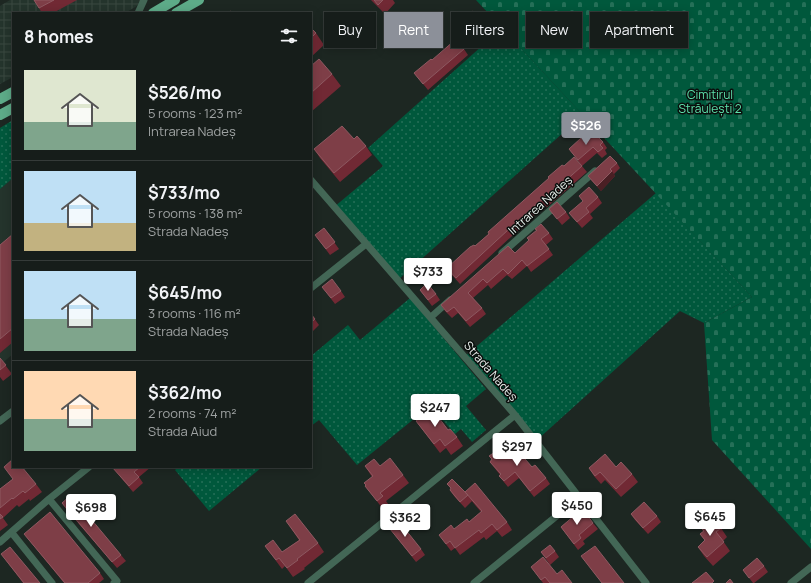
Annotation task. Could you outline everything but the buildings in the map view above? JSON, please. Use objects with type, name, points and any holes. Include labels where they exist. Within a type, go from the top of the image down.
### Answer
[{"type":"main road","points":[[154,12],[175,0]]},
{"type":"main road","points":[[178,12],[199,0]]},
{"type":"main road","points":[[0,99],[12,93]]},
{"type":"main road","points":[[0,116],[12,109]]},
{"type":"street","points":[[138,12],[144,0]]},
{"type":"street","name":"Intrarea Nadeș","points":[[496,259],[598,169]]},
{"type":"street","name":"Strada Nadeș","points":[[312,181],[515,415],[646,583]]},
{"type":"street","points":[[312,287],[366,244]]},
{"type":"street","points":[[431,317],[454,296]]},
{"type":"street","points":[[0,421],[12,412]]},
{"type":"street","points":[[308,583],[515,415]]},
{"type":"street","points":[[0,542],[49,499],[88,468]]},
{"type":"street","points":[[474,583],[580,497]]},
{"type":"street","points":[[49,499],[117,581],[114,583]]},
{"type":"street","points":[[12,533],[52,583]]},
{"type":"street","points":[[791,583],[811,567]]},
{"type":"shaded area","points":[[10,0],[147,0],[127,12],[12,12],[12,78],[0,84],[0,6]]},
{"type":"shaded area","points":[[12,121],[12,355],[0,365],[0,128]]},
{"type":"green space","name":"Cimitirul Străulești 2","points":[[476,0],[811,0],[811,549],[712,440],[704,323],[752,297],[518,45],[518,12],[487,12]]},
{"type":"green space","points":[[518,45],[583,115],[398,280],[334,207],[383,166],[368,148],[480,48],[518,48]]},
{"type":"green space","points":[[12,121],[12,179],[0,189],[0,128]]},
{"type":"green space","points":[[656,193],[752,297],[704,323],[680,311],[537,440],[464,357]]},
{"type":"green space","points":[[410,298],[486,389],[466,406],[486,430],[472,442],[461,429],[455,434],[430,406],[357,465],[319,420],[312,425],[312,355],[348,325],[360,340]]},
{"type":"green space","points":[[177,468],[261,468],[209,511],[175,470]]}]
